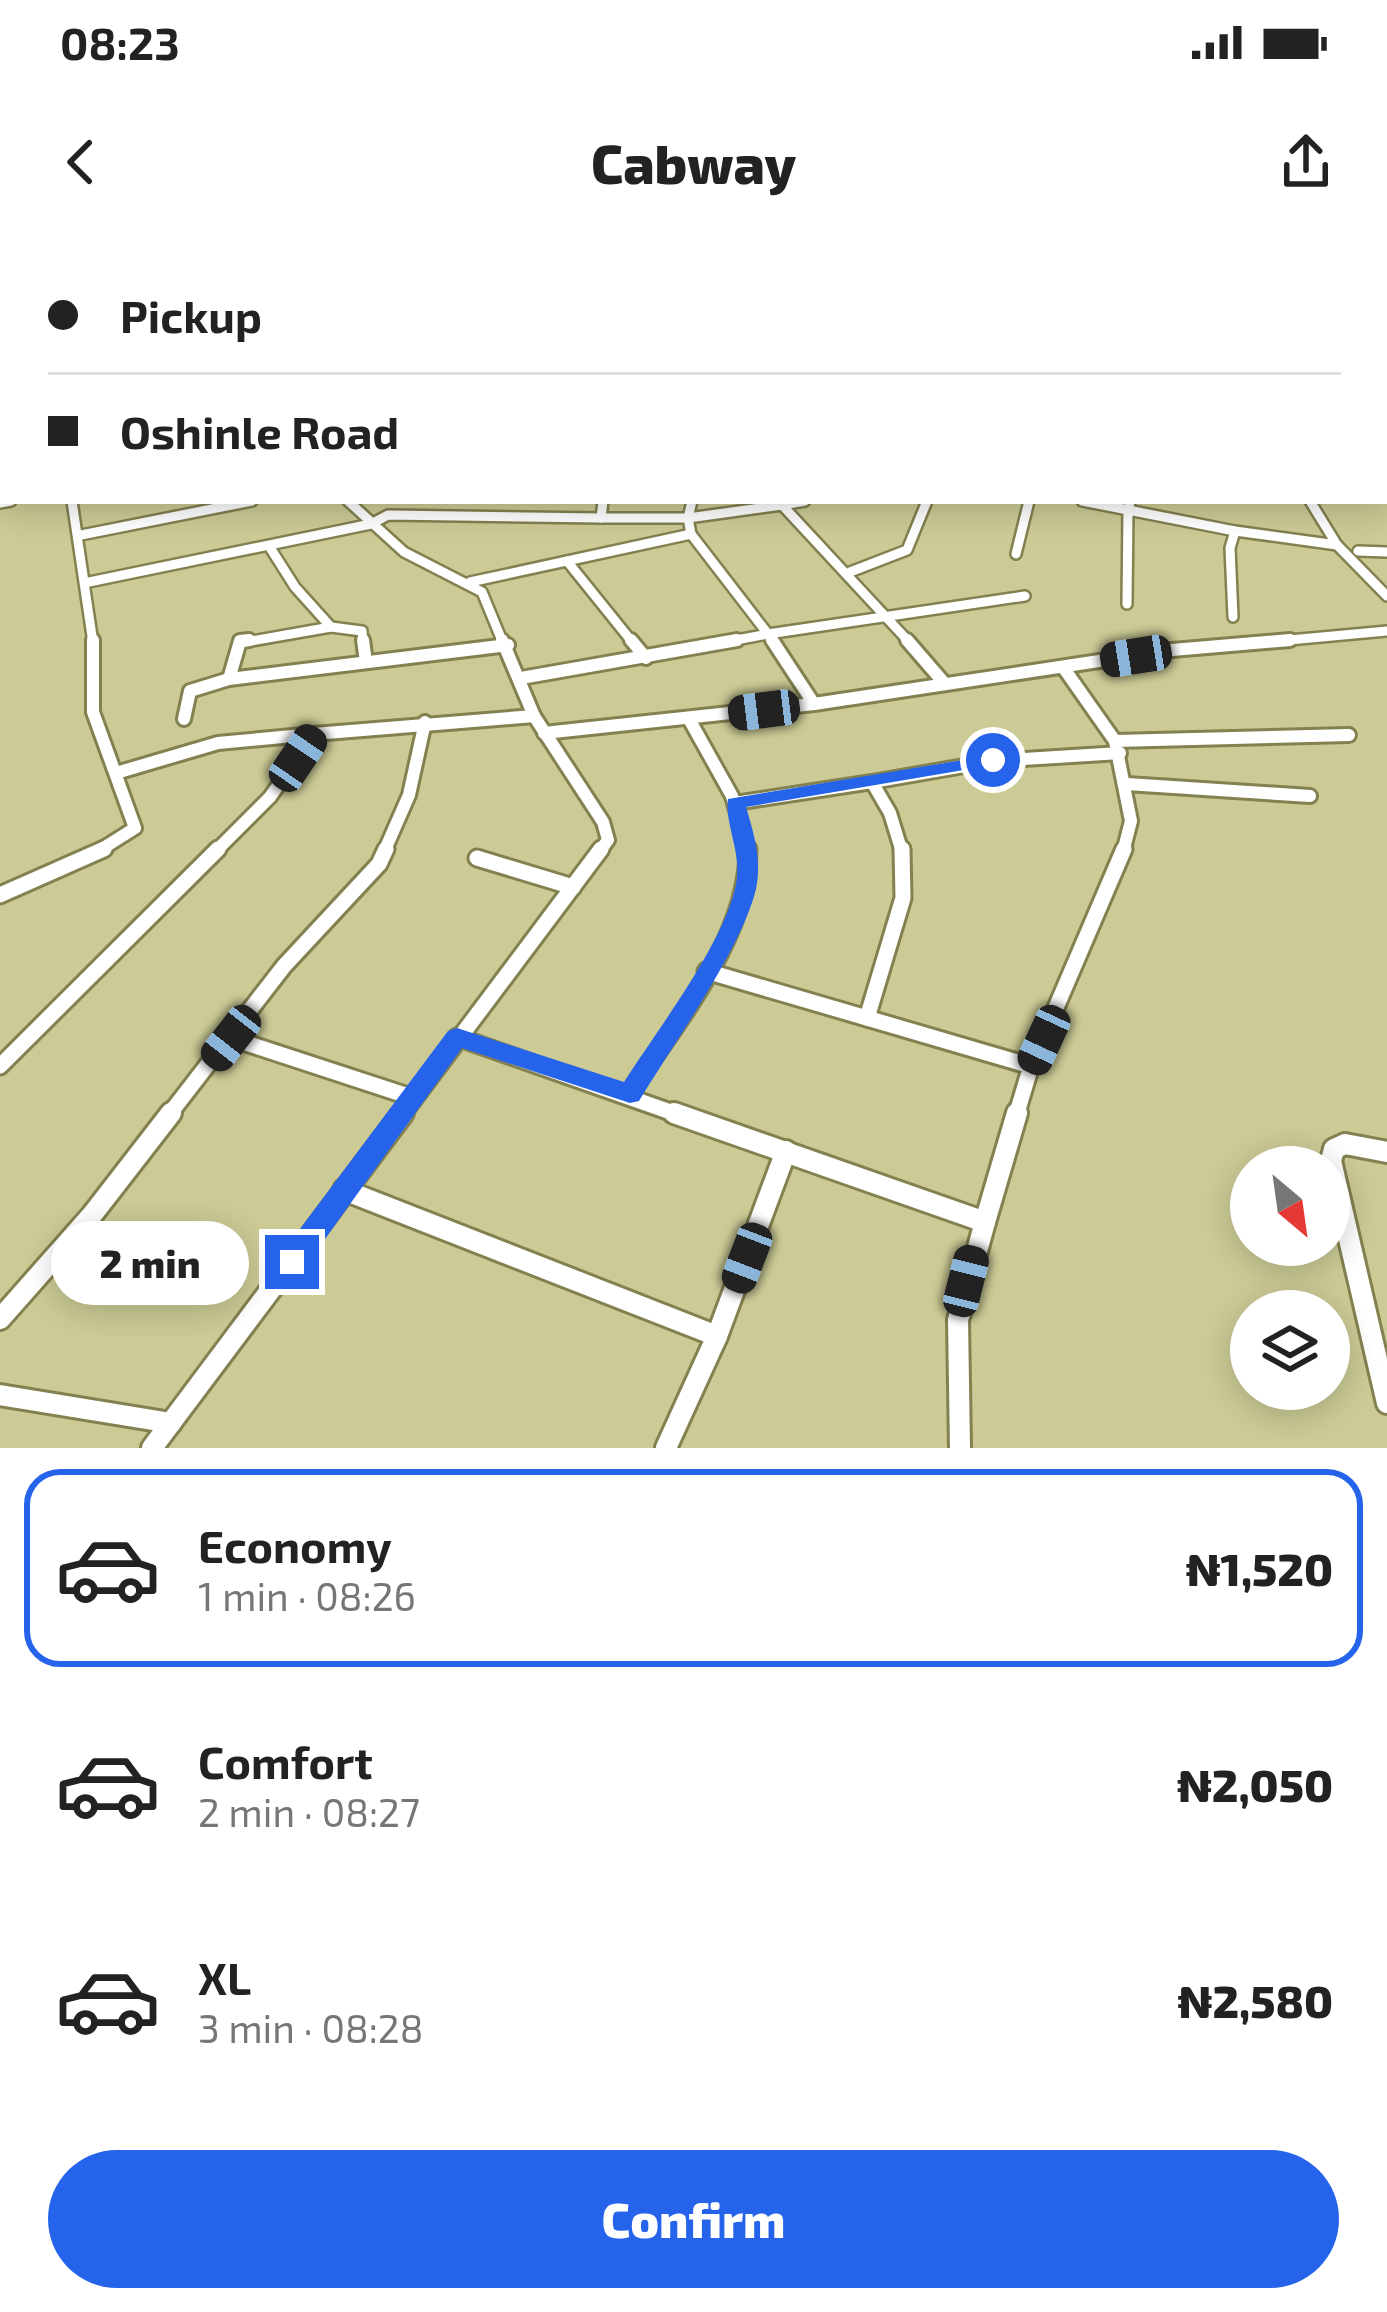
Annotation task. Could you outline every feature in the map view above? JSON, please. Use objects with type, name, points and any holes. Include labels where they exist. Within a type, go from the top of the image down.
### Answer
[{"type":"street","points":[[0,895],[132,833],[93,712],[88,582],[73,504]]},
{"type":"street","points":[[185,504],[189,513]]},
{"type":"street","points":[[81,535],[236,504]]},
{"type":"street","points":[[152,1448],[411,1096],[604,847],[608,832],[534,716],[482,592],[404,552],[351,504]]},
{"type":"street","points":[[88,582],[371,524],[397,504]]},
{"type":"street","points":[[497,517],[502,504]]},
{"type":"street","points":[[601,518],[603,504]]},
{"type":"street","points":[[691,504],[691,534],[768,634],[814,704]]},
{"type":"street","points":[[388,515],[688,518],[788,504]]},
{"type":"street","points":[[850,572],[907,550],[926,504]]},
{"type":"street","points":[[1016,554],[1028,504]]},
{"type":"street","points":[[1312,504],[1337,545],[1387,596]]},
{"type":"street","points":[[782,505],[850,572],[885,620],[945,684]]},
{"type":"street","points":[[1126,604],[1129,506],[1235,531],[1337,545]]},
{"type":"street","points":[[1233,617],[1230,548],[1235,531]]},
{"type":"street","points":[[470,582],[691,534]]},
{"type":"street","points":[[269,546],[295,587],[331,627]]},
{"type":"street","points":[[1358,551],[1387,552]]},
{"type":"street","points":[[567,561],[646,658]]},
{"type":"street","points":[[521,678],[768,634],[1025,596]]},
{"type":"street","points":[[229,679],[239,640],[331,627],[362,631],[366,662]]},
{"type":"street","points":[[544,733],[814,704],[1213,645],[1387,631]]},
{"type":"street","points":[[184,719],[190,691],[229,679],[508,645]]},
{"type":"street","points":[[960,1448],[958,1320],[1031,1066],[1124,849],[1131,821],[1117,747],[1063,667]]},
{"type":"street","points":[[116,773],[218,743],[534,716]]},
{"type":"street","points":[[630,1094],[706,971],[746,890],[748,847],[735,803],[689,719]]},
{"type":"street","points":[[0,1318],[92,1215],[284,966],[379,864],[409,795],[425,722]]},
{"type":"street","points":[[0,1066],[270,797],[314,734]]},
{"type":"street","points":[[735,803],[993,760],[1117,747],[1349,735]]},
{"type":"street","points":[[867,1018],[909,885],[904,838],[872,782]]},
{"type":"street","points":[[1127,784],[1310,796]]},
{"type":"street","points":[[477,858],[572,887]]},
{"type":"street","points":[[706,971],[1031,1066]]},
{"type":"street","points":[[457,1037],[985,1222]]},
{"type":"street","points":[[231,1038],[411,1096]]},
{"type":"street","points":[[1387,1152],[1345,1144],[1334,1149],[1331,1161],[1387,1403]]},
{"type":"street","points":[[667,1448],[717,1336],[786,1150]]},
{"type":"street","points":[[344,1190],[717,1336]]},
{"type":"street","points":[[0,1396],[171,1423]]},
{"type":"route","points":[[292,1262],[457,1037],[630,1094],[706,971],[746,890],[748,847],[735,803],[993,760]]}]
